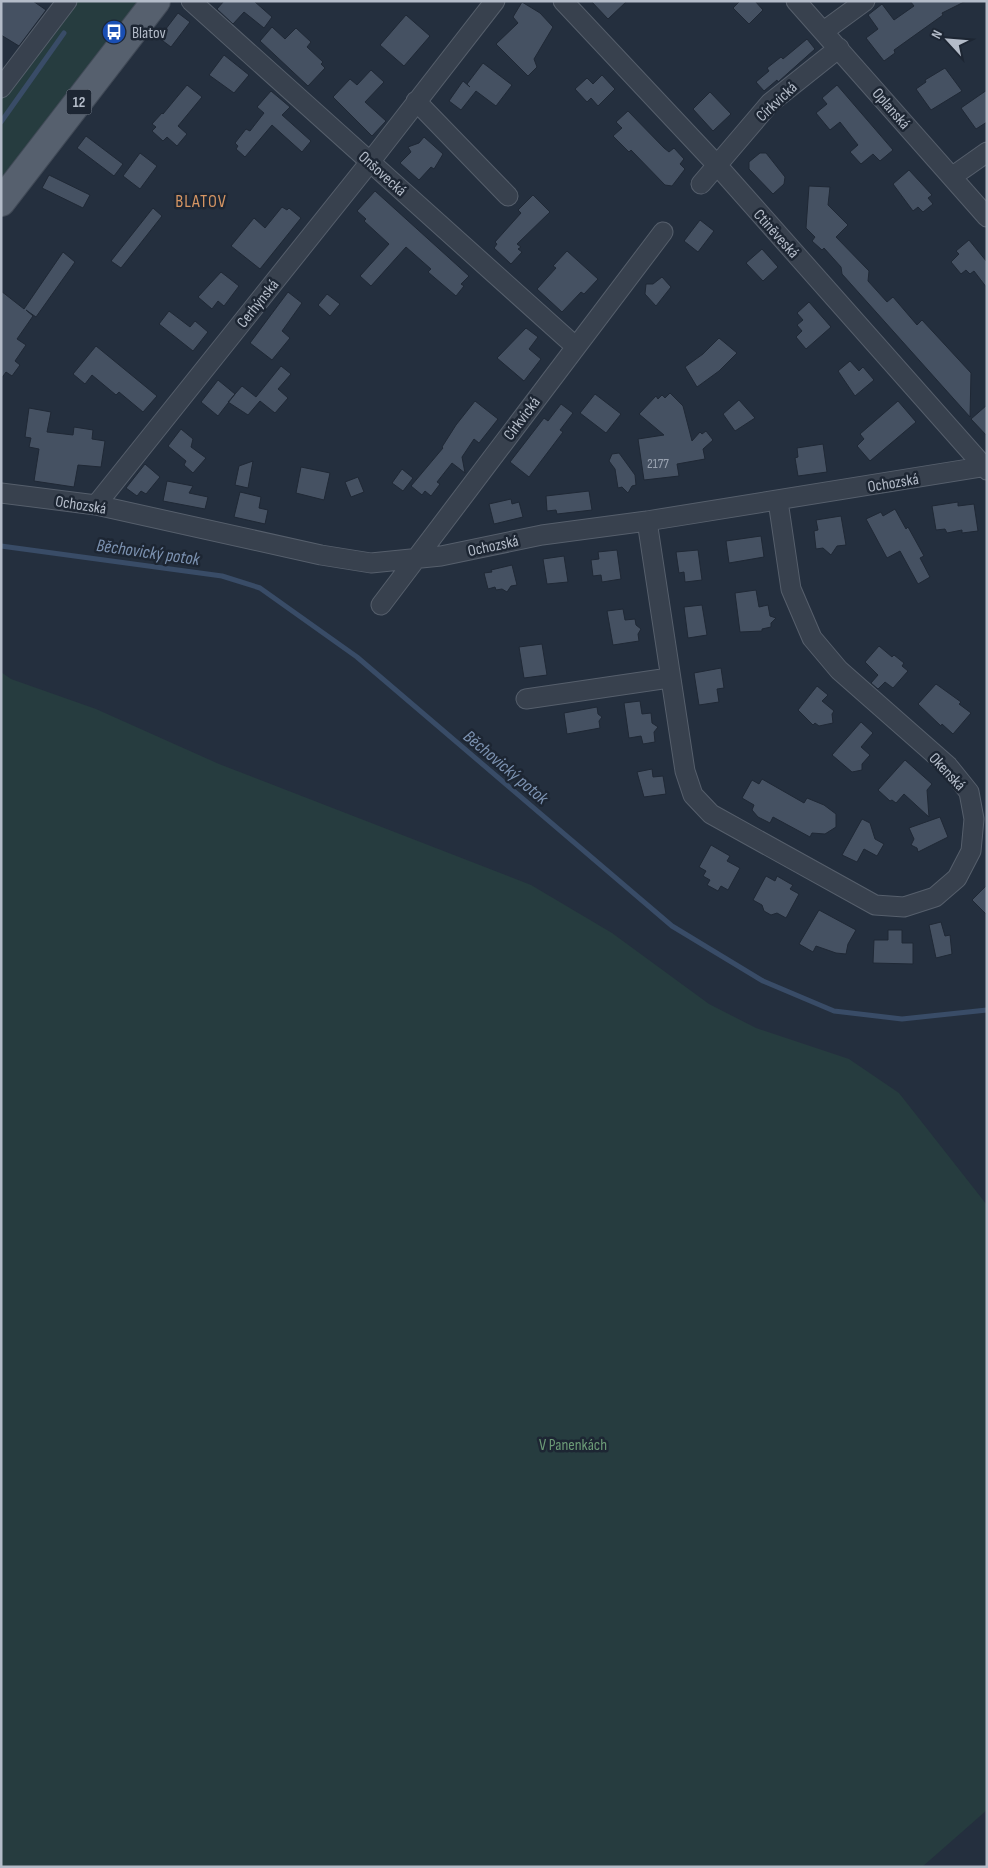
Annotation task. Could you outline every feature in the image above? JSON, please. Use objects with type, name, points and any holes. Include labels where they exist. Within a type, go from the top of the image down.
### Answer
[{"type":"main road","name":"12","points":[[1,202],[156,1]]},
{"type":"street","points":[[1,88],[67,1]]},
{"type":"street","name":"Onšovecká","points":[[190,1],[575,346]]},
{"type":"street","name":"Cerhýnská","points":[[96,504],[370,162],[495,1]]},
{"type":"street","name":"Ctiněveská","points":[[563,1],[716,164],[986,468]]},
{"type":"street","name":"Oplanská","points":[[796,1],[953,176],[987,217]]},
{"type":"street","points":[[824,31],[866,1]]},
{"type":"street","name":"Církvická","points":[[701,184],[716,164],[770,103],[839,48]]},
{"type":"street","points":[[416,101],[508,196]]},
{"type":"street","points":[[953,176],[987,152]]},
{"type":"street","name":"Církvická","points":[[381,605],[663,232]]},
{"type":"street","name":"Ochozská","points":[[1,493],[96,504],[321,554],[371,563],[441,556],[542,535],[647,521],[986,468]]},
{"type":"street","name":"Okenská","points":[[647,521],[669,678],[685,771],[693,795],[711,814],[875,904],[904,907],[935,897],[957,878],[971,851],[974,819],[969,792],[948,766],[839,670],[812,638],[791,589],[778,501]]},
{"type":"street","points":[[526,699],[669,678]]},
{"type":"green space","points":[[70,1],[156,1],[1,200],[1,90]]},
{"type":"green space","name":"V Panenkách","points":[[1,672],[11,679],[96,709],[219,764],[531,885],[612,933],[709,1004],[756,1028],[849,1059],[899,1093],[987,1205],[987,1810],[922,1867],[1,1867]]},
{"type":"building","points":[[1,1],[33,1],[46,10],[19,46],[1,35]]},
{"type":"building","points":[[224,1],[254,1],[272,17],[264,28],[244,12],[233,24],[217,9]]},
{"type":"building","points":[[591,1],[627,1],[608,19]]},
{"type":"building","points":[[740,1],[755,1],[763,10],[749,24],[733,8]]},
{"type":"building","points":[[910,1],[966,1],[942,13],[943,15],[894,50],[895,53],[884,61],[866,38],[878,29],[868,15],[882,4],[894,20],[914,6]]},
{"type":"building","points":[[522,2],[540,13],[553,27],[534,59],[537,67],[528,76],[496,44],[518,23],[513,17]]},
{"type":"building","points":[[178,13],[190,22],[171,47],[159,38]]},
{"type":"building","points":[[406,15],[430,36],[404,66],[380,45]]},
{"type":"building","points":[[272,27],[285,39],[296,28],[311,42],[307,47],[323,62],[321,64],[325,68],[308,86],[260,41]]},
{"type":"building","points":[[807,39],[815,49],[778,82],[777,80],[764,91],[756,82],[769,71],[767,68],[781,57],[783,59]]},
{"type":"building","points":[[224,55],[249,75],[234,93],[209,75]]},
{"type":"building","points":[[483,63],[512,85],[496,106],[476,91],[461,110],[449,101],[463,81],[470,87],[467,84]]},
{"type":"building","points":[[945,68],[962,91],[931,110],[916,89],[926,82],[925,80]]},
{"type":"building","points":[[371,70],[384,82],[365,102],[386,121],[372,136],[333,97],[350,79],[357,85]]},
{"type":"building","points":[[602,75],[615,89],[598,106],[591,98],[587,102],[575,89],[587,78],[593,84]]},
{"type":"building","points":[[187,85],[202,97],[178,126],[187,134],[177,146],[167,137],[163,141],[152,131],[156,127],[152,124],[163,114]]},
{"type":"building","points":[[837,85],[893,150],[880,161],[873,154],[861,164],[850,152],[858,145],[840,122],[830,130],[816,113],[827,104],[822,98]]},
{"type":"building","points":[[987,90],[987,122],[976,129],[961,108]]},
{"type":"building","points":[[271,91],[290,107],[282,115],[311,141],[302,152],[272,125],[245,157],[236,149],[238,146],[235,143],[246,129],[250,131],[264,113],[257,107]]},
{"type":"building","points":[[710,92],[731,114],[713,131],[693,109]]},
{"type":"building","points":[[628,111],[664,148],[669,152],[674,148],[684,159],[680,164],[685,169],[672,186],[665,185],[631,150],[629,152],[613,136],[622,128],[616,122]]},
{"type":"building","points":[[86,136],[123,164],[114,176],[77,148]]},
{"type":"building","points":[[424,137],[443,154],[434,169],[431,167],[419,180],[400,163],[411,152],[408,147],[419,143]]},
{"type":"building","points":[[140,153],[157,166],[140,189],[123,176]]},
{"type":"building","points":[[760,153],[766,153],[785,177],[784,184],[773,194],[749,169],[749,162]]},
{"type":"building","points":[[909,170],[932,195],[928,198],[933,204],[923,212],[918,207],[913,211],[893,184]]},
{"type":"building","points":[[49,175],[90,195],[83,208],[42,188]]},
{"type":"building","points":[[809,186],[830,187],[828,205],[848,225],[836,237],[869,271],[868,281],[887,302],[893,297],[917,325],[922,320],[971,373],[970,417],[842,274],[841,267],[824,248],[822,250],[812,241],[815,237],[806,228]]},
{"type":"building","points":[[375,191],[469,276],[461,284],[464,286],[456,296],[428,272],[431,269],[406,247],[371,286],[360,276],[389,244],[364,221],[366,219],[357,211]]},
{"type":"building","points":[[533,195],[550,212],[517,244],[521,247],[518,249],[522,252],[511,264],[494,248],[497,244],[495,242],[521,213],[518,210]]},
{"type":"building","points":[[282,207],[287,210],[289,208],[301,218],[260,269],[231,246],[254,218],[265,228]]},
{"type":"building","points":[[153,208],[162,216],[121,268],[111,261]]},
{"type":"building","points":[[700,220],[714,231],[698,252],[684,241]]},
{"type":"building","points":[[969,240],[987,262],[987,288],[974,271],[970,274],[966,270],[961,274],[951,262],[959,254],[956,251]]},
{"type":"building","points":[[762,249],[778,267],[763,281],[746,263]]},
{"type":"building","points":[[567,251],[598,279],[584,294],[581,292],[562,312],[537,289],[556,268],[553,266]]},
{"type":"building","points":[[63,252],[75,262],[36,317],[26,310],[33,316],[17,339],[26,345],[15,361],[20,365],[12,376],[6,372],[1,379],[1,291],[24,309]]},
{"type":"building","points":[[221,272],[239,286],[224,306],[218,301],[212,309],[198,297]]},
{"type":"building","points":[[662,277],[671,287],[656,306],[645,294],[646,284],[653,284]]},
{"type":"building","points":[[288,292],[302,303],[282,331],[290,338],[272,360],[250,343]]},
{"type":"building","points":[[327,294],[340,304],[330,316],[318,305]]},
{"type":"building","points":[[809,302],[831,327],[806,349],[796,337],[802,331],[797,325],[803,320],[797,313]]},
{"type":"building","points":[[169,311],[190,327],[195,321],[208,332],[193,351],[159,324]]},
{"type":"building","points":[[526,328],[538,337],[529,349],[541,359],[524,381],[497,358]]},
{"type":"building","points":[[719,338],[737,353],[719,371],[697,387],[685,367],[703,354]]},
{"type":"building","points":[[96,346],[157,396],[143,412],[119,392],[116,395],[92,375],[85,384],[73,374]]},
{"type":"building","points":[[850,361],[859,371],[863,367],[874,380],[855,396],[838,371]]},
{"type":"building","points":[[281,366],[291,374],[278,389],[288,398],[275,413],[260,401],[248,415],[228,402],[242,386],[256,397]]},
{"type":"building","points":[[218,380],[235,394],[218,416],[201,402]]},
{"type":"building","points":[[670,393],[683,406],[692,441],[700,432],[702,434],[706,431],[713,440],[703,449],[705,459],[677,464],[679,476],[644,480],[638,439],[664,435],[639,414],[656,396],[658,399],[662,395],[665,398]]},
{"type":"building","points":[[595,394],[621,414],[606,433],[580,413]]},
{"type":"building","points":[[739,400],[755,418],[735,431],[723,414]]},
{"type":"building","points":[[475,401],[498,419],[479,443],[474,439],[462,457],[465,473],[452,463],[437,482],[440,484],[431,496],[425,491],[422,495],[411,486],[443,448],[456,425]]},
{"type":"building","points":[[898,401],[916,422],[870,461],[857,446],[864,439],[860,434]]},
{"type":"building","points":[[561,404],[573,413],[560,430],[563,432],[529,477],[510,462],[544,418],[548,421]]},
{"type":"building","points":[[987,405],[987,436],[971,419]]},
{"type":"building","points":[[29,408],[51,412],[47,432],[73,435],[74,427],[93,430],[92,439],[105,441],[101,467],[78,465],[74,487],[34,481],[39,449],[29,447],[31,438],[25,437]]},
{"type":"building","points":[[181,429],[193,439],[191,447],[206,458],[193,473],[184,465],[186,461],[168,446]]},
{"type":"building","points":[[823,444],[827,472],[798,476],[795,458],[798,457],[797,448]]},
{"type":"building","points":[[619,453],[635,475],[636,485],[632,486],[628,493],[622,487],[618,488],[615,469],[609,461],[612,454]]},
{"type":"building","points":[[253,461],[248,488],[235,485],[239,466]]},
{"type":"building","points":[[145,464],[160,477],[146,494],[141,491],[137,496],[126,488]]},
{"type":"building","points":[[301,467],[330,473],[324,500],[296,493]]},
{"type":"building","points":[[402,469],[413,478],[403,491],[392,483]]},
{"type":"building","points":[[358,477],[364,492],[351,497],[345,482]]},
{"type":"building","points":[[167,481],[193,486],[189,493],[208,497],[205,509],[163,501]]},
{"type":"building","points":[[589,491],[592,510],[557,514],[556,510],[547,511],[546,496]]},
{"type":"building","points":[[240,492],[261,497],[259,508],[268,510],[265,524],[234,517]]},
{"type":"building","points":[[511,499],[512,504],[519,502],[523,517],[494,524],[489,504]]},
{"type":"building","points":[[958,502],[958,506],[974,504],[978,531],[962,533],[962,530],[947,533],[945,529],[936,530],[932,506]]},
{"type":"building","points":[[895,509],[906,529],[908,527],[924,556],[920,558],[930,577],[918,584],[900,551],[887,558],[866,519],[881,512],[883,516]]},
{"type":"building","points":[[841,516],[846,545],[837,546],[831,555],[823,548],[816,549],[814,531],[818,530],[816,520]]},
{"type":"building","points":[[761,536],[764,557],[729,563],[726,541]]},
{"type":"building","points":[[617,550],[621,579],[602,582],[601,575],[593,576],[591,560],[599,559],[598,552]]},
{"type":"building","points":[[698,550],[702,580],[685,582],[684,572],[679,573],[676,552]]},
{"type":"building","points":[[564,556],[568,582],[547,584],[543,559]]},
{"type":"building","points":[[512,565],[517,585],[511,586],[507,592],[502,589],[496,590],[495,587],[488,589],[484,573]]},
{"type":"building","points":[[756,590],[759,607],[768,605],[770,616],[776,618],[771,623],[771,627],[762,629],[762,631],[740,632],[735,593]]},
{"type":"building","points":[[702,605],[707,635],[688,638],[684,607]]},
{"type":"building","points":[[623,609],[625,620],[635,619],[636,625],[641,629],[638,634],[639,641],[613,645],[607,611]]},
{"type":"building","points":[[542,644],[547,675],[524,678],[519,647]]},
{"type":"building","points":[[879,646],[892,657],[894,655],[904,663],[902,666],[908,671],[893,688],[885,682],[878,689],[871,683],[878,675],[865,662]]},
{"type":"building","points":[[721,668],[724,688],[717,689],[719,702],[699,705],[694,673]]},
{"type":"building","points":[[936,684],[961,702],[959,704],[971,713],[953,734],[942,724],[941,726],[918,704]]},
{"type":"building","points":[[817,686],[828,695],[822,701],[834,711],[832,714],[833,723],[819,726],[815,723],[813,725],[798,710]]},
{"type":"building","points":[[640,701],[642,714],[651,713],[652,723],[658,727],[654,732],[655,742],[643,744],[641,736],[629,738],[624,703]]},
{"type":"building","points":[[597,707],[598,714],[602,717],[599,721],[600,728],[567,734],[564,713]]},
{"type":"building","points":[[861,722],[873,733],[861,747],[870,755],[862,764],[862,770],[852,772],[832,755]]},
{"type":"building","points":[[905,760],[932,784],[927,790],[929,817],[904,794],[896,803],[892,800],[890,801],[878,790]]},
{"type":"building","points":[[652,769],[653,777],[663,776],[666,794],[644,797],[637,772]]},
{"type":"building","points":[[762,779],[804,803],[807,798],[824,805],[836,814],[836,827],[825,834],[812,833],[810,837],[773,817],[770,823],[758,817],[752,810],[754,805],[742,798],[752,780],[759,784]]},
{"type":"building","points":[[940,817],[948,837],[918,852],[917,848],[911,845],[914,839],[909,828]]},
{"type":"building","points":[[862,819],[870,823],[875,839],[884,844],[877,856],[864,849],[857,862],[842,855]]},
{"type":"building","points":[[711,845],[730,856],[727,861],[740,868],[728,890],[721,886],[718,891],[707,885],[710,880],[703,876],[706,871],[699,867]]},
{"type":"building","points":[[766,876],[775,881],[777,876],[793,885],[790,889],[799,894],[786,918],[777,913],[771,915],[764,911],[762,905],[753,900]]},
{"type":"building","points":[[987,885],[987,915],[972,900]]},
{"type":"building","points":[[819,910],[856,930],[848,944],[846,954],[836,953],[816,946],[813,952],[799,944]]},
{"type":"building","points":[[941,922],[945,936],[950,935],[952,954],[936,958],[929,925]]},
{"type":"building","points":[[888,930],[902,930],[902,943],[913,943],[913,964],[873,963],[874,940],[888,940]]},
{"type":"waterway","points":[[1,122],[64,33]]},
{"type":"waterway","name":"Běchovický potok","points":[[1,546],[222,576],[260,588],[357,657],[672,926],[763,981],[834,1011],[902,1019],[987,1010]]},
{"type":"place","name":"Blatov","points":[[114,32]]},
{"type":"district","name":"BLATOV","points":[[201,201]]}]
